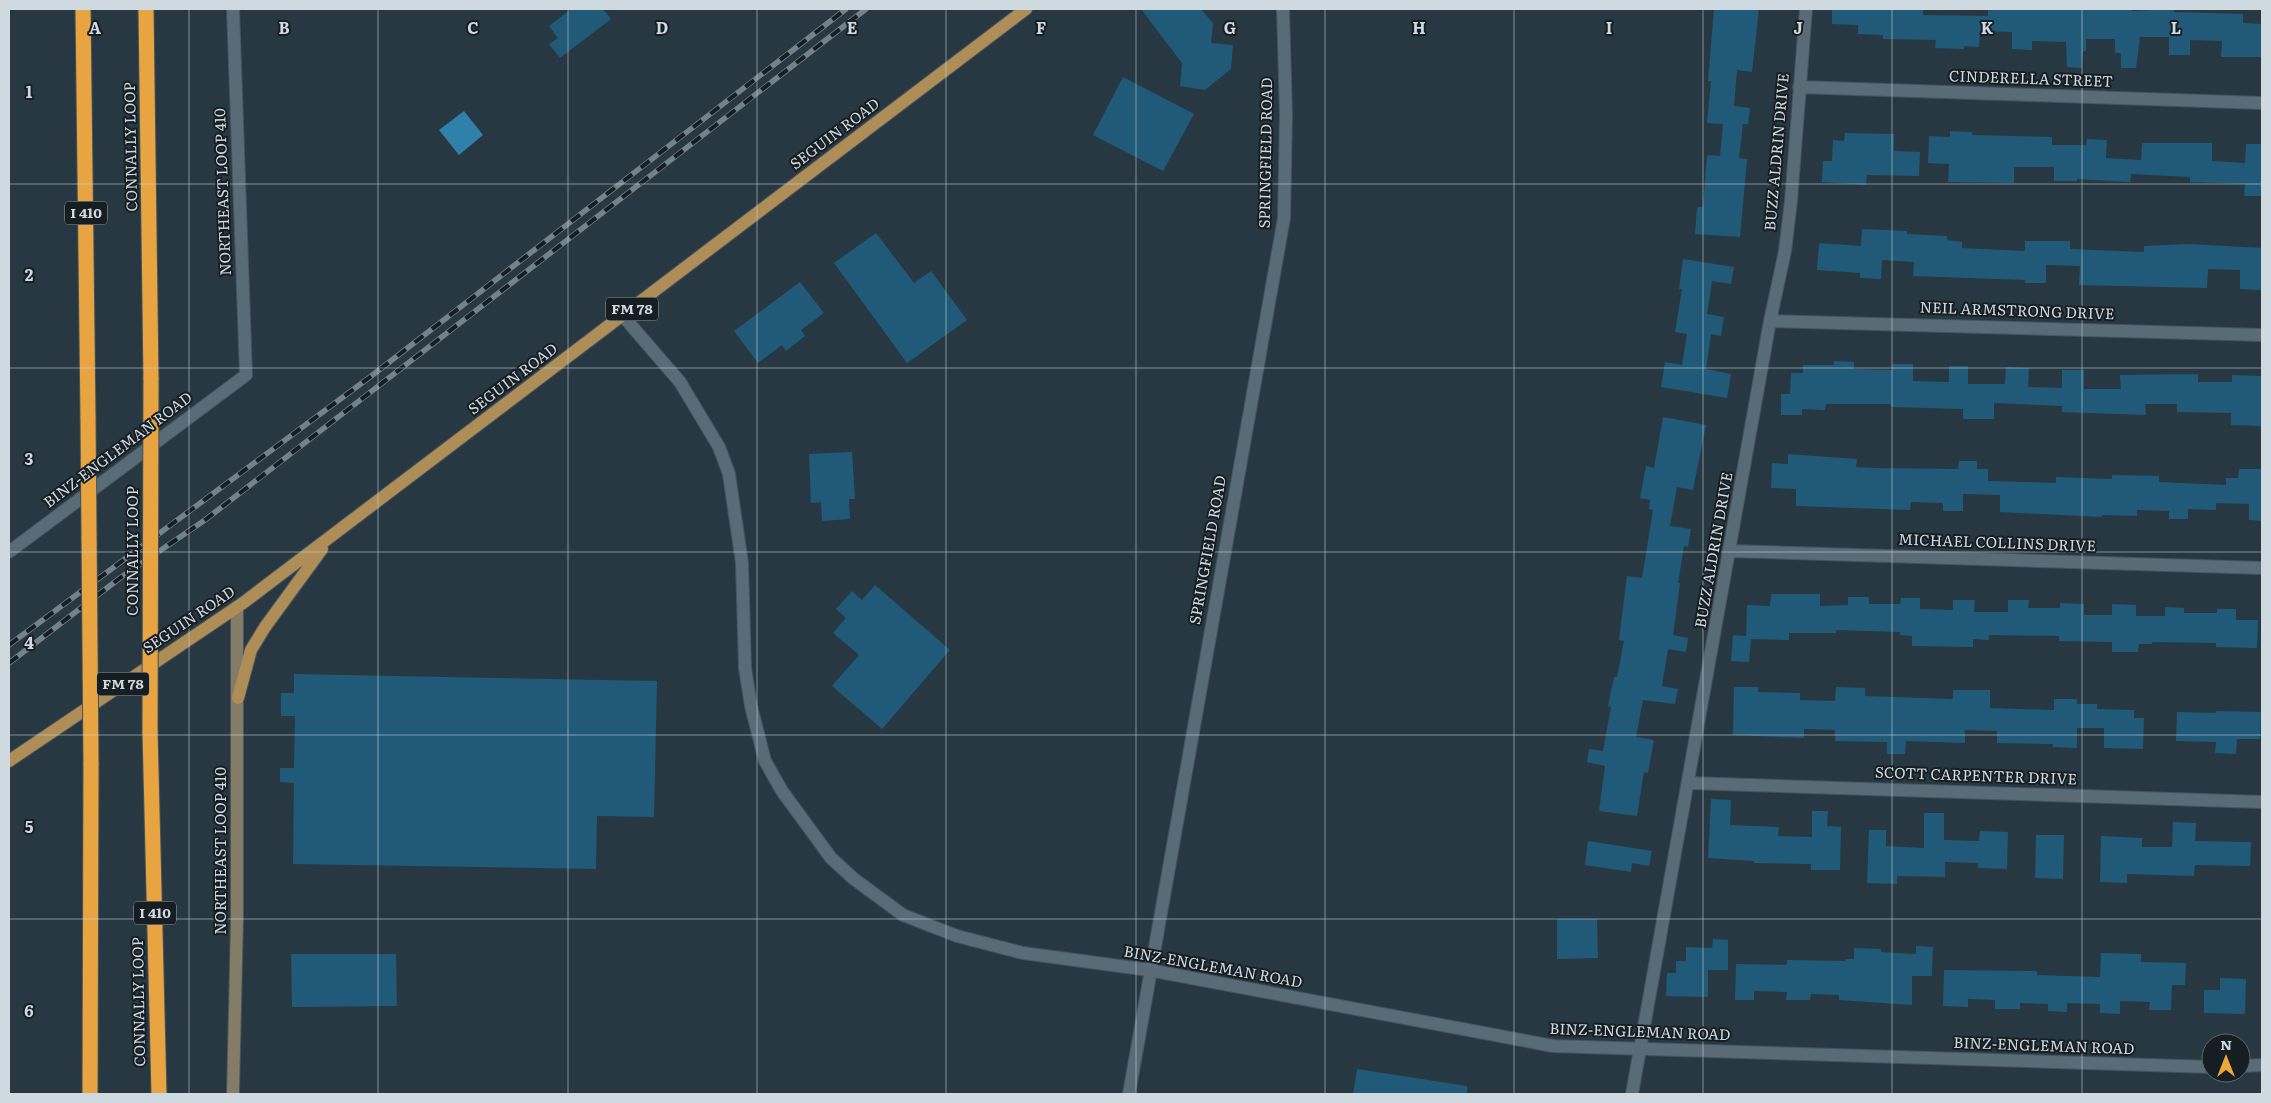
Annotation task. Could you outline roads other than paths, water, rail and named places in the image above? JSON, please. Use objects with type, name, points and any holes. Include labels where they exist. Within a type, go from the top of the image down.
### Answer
[{"type":"highway","name":"I 410","points":[[83,9],[91,764],[90,1094]]},
{"type":"highway","name":"CONNALLY LOOP","points":[[146,9],[151,379],[150,732],[159,1094]]},
{"type":"highway","points":[[86,1094],[91,1055]]},
{"type":"main road","name":"SEGUIN ROAD","points":[[9,761],[237,608],[1026,9]]},
{"type":"main road","points":[[238,698],[251,650],[265,627],[328,540]]},
{"type":"main road","name":"NORTHEAST LOOP 410","points":[[233,1094],[237,919],[237,608]]},
{"type":"street","name":"NORTHEAST LOOP 410","points":[[233,9],[246,375]]},
{"type":"street","name":"SPRINGFIELD ROAD","points":[[1128,1094],[1284,218],[1286,115],[1283,9]]},
{"type":"street","name":"BUZZ ALDRIN DRIVE","points":[[1632,1094],[1770,321],[1785,251],[1806,9]]},
{"type":"street","name":"CINDERELLA STREET","points":[[1799,87],[2262,103]]},
{"type":"street","name":"BINZ-ENGLEMAN ROAD","points":[[623,316],[680,382],[719,447],[729,474],[742,563],[745,668],[751,706],[765,761],[782,791],[821,846],[854,879],[903,915],[931,927],[993,947],[1023,953],[1150,970],[1552,1046],[2201,1067]]},
{"type":"street","name":"NEIL ARMSTRONG DRIVE","points":[[1770,321],[2262,335]]},
{"type":"street","name":"BINZ-ENGLEMAN ROAD","points":[[9,552],[246,375]]},
{"type":"street","name":"MICHAEL COLLINS DRIVE","points":[[1730,551],[2262,568]]},
{"type":"street","name":"SCOTT CARPENTER DRIVE","points":[[1689,783],[2262,802]]},
{"type":"water","points":[[464,111],[483,135],[459,155],[439,130]]},
{"type":"railway","points":[[9,645],[370,377],[846,9]]},
{"type":"railway","points":[[9,663],[120,578],[205,520],[866,9]]}]
